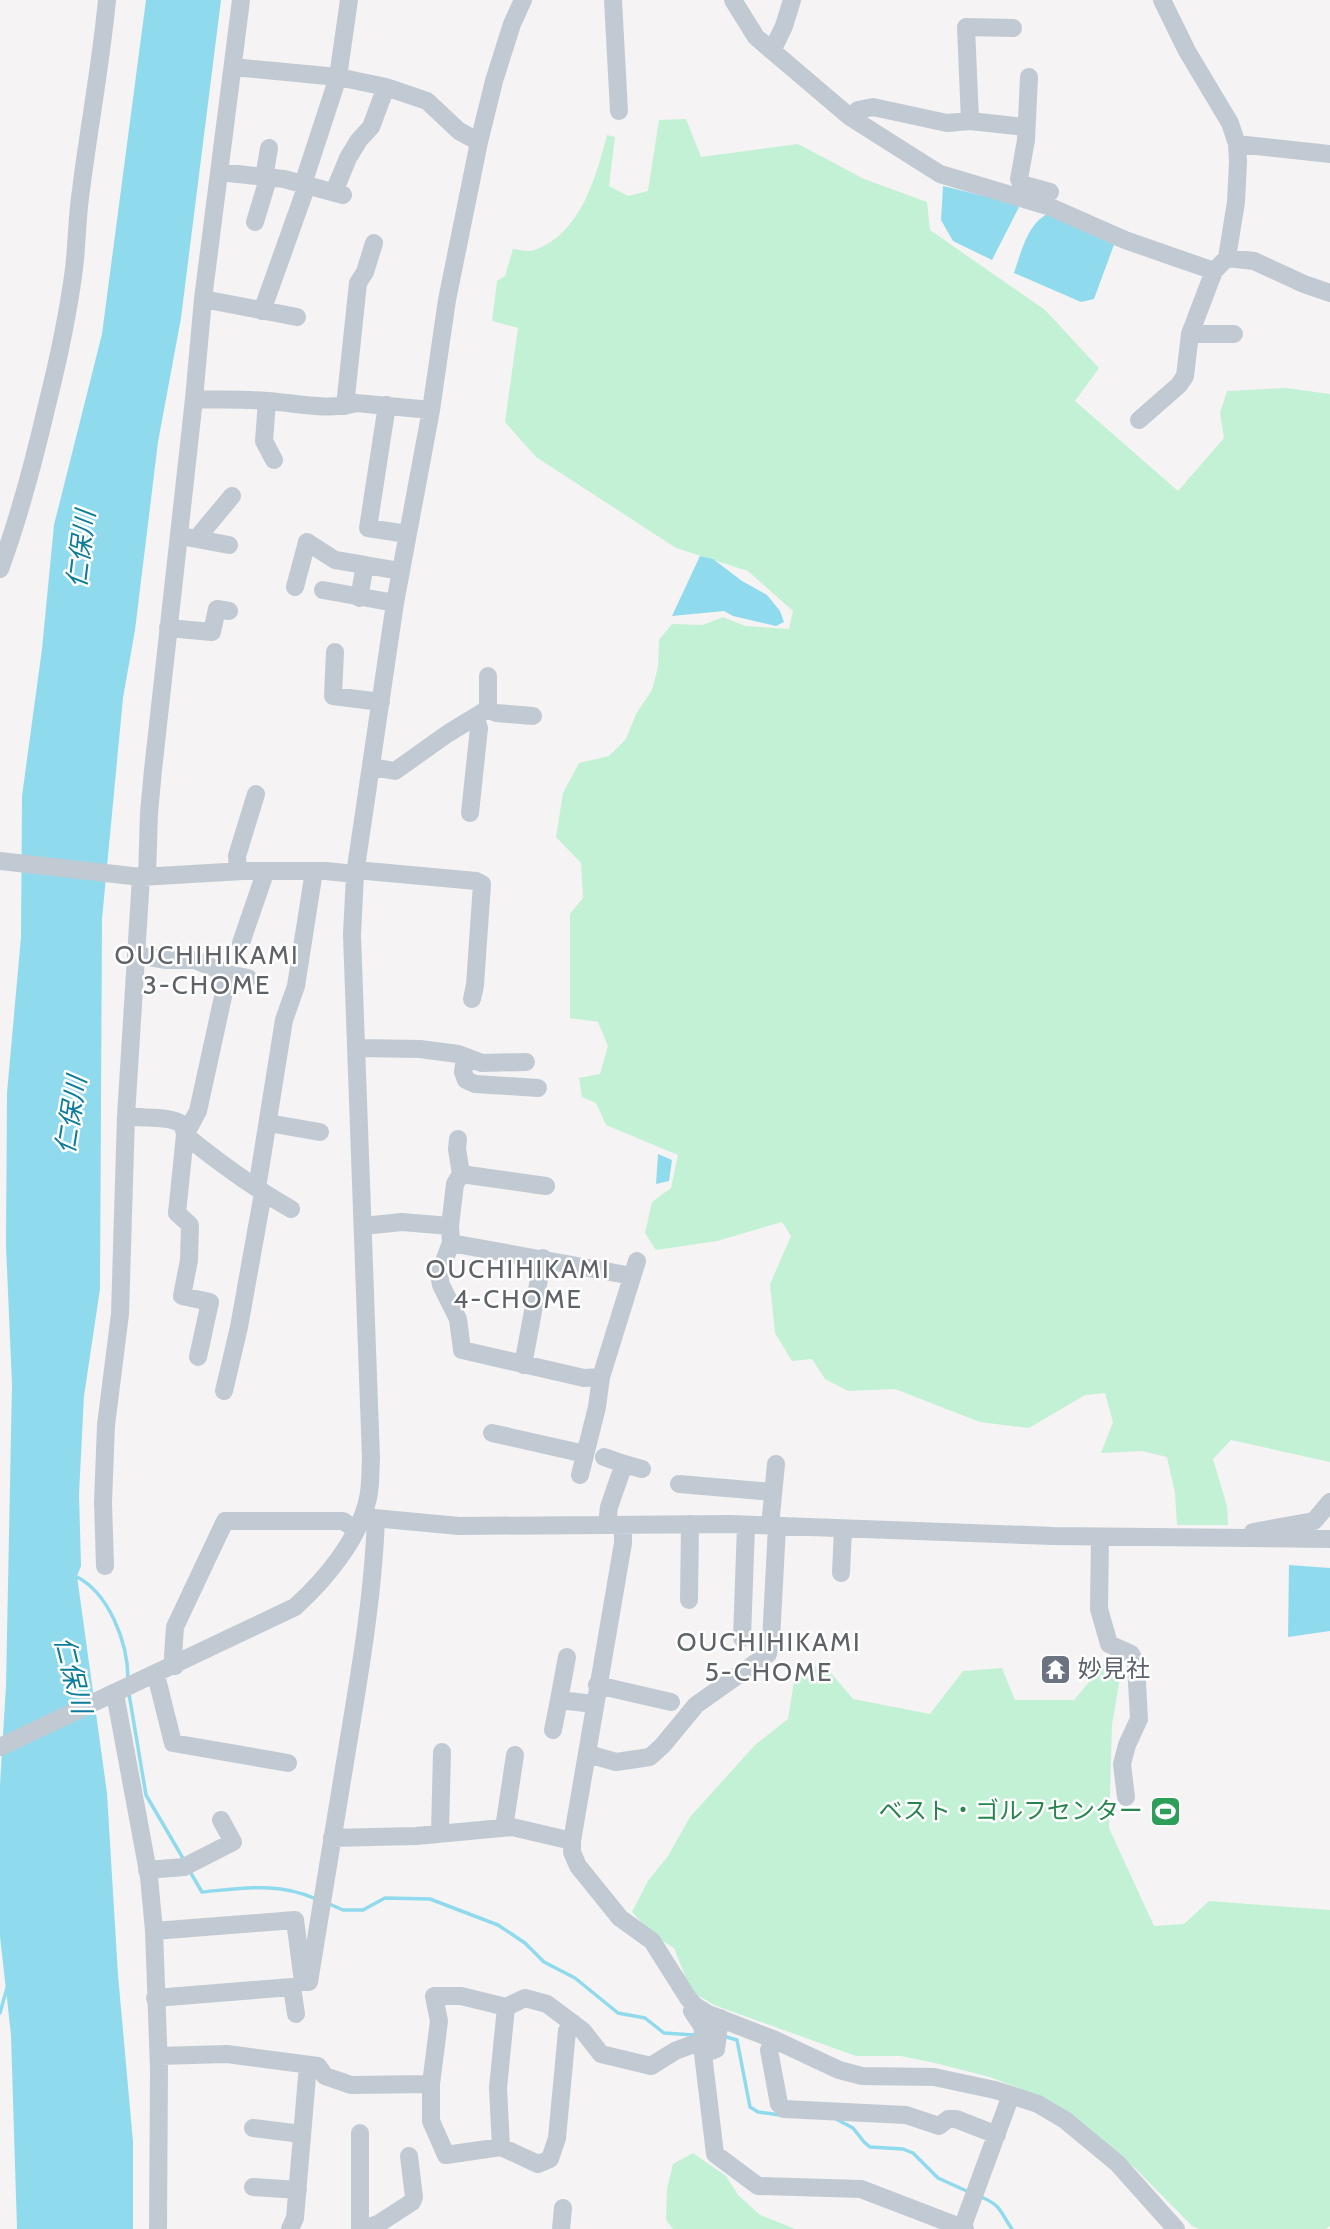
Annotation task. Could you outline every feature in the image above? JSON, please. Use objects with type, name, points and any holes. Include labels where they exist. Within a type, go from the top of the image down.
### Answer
[{"type":"street","points":[[0,569],[32,467],[57,362],[74,269],[78,213],[107,0]]},
{"type":"street","points":[[105,1566],[103,1502],[106,1425],[120,1314],[126,1116],[141,877],[168,628],[188,537],[194,399],[203,299],[241,0]]},
{"type":"street","points":[[262,311],[338,77],[349,0]]},
{"type":"street","points":[[154,1931],[295,1920],[303,1982],[309,1982],[364,1647],[369,1588],[374,1574],[365,1522],[371,1459],[352,935],[356,872],[400,570],[430,410],[447,300],[494,81],[512,24],[523,0]]},
{"type":"street","points":[[613,0],[619,111]]},
{"type":"street","points":[[733,0],[757,37],[850,117],[940,174],[1048,206],[1125,240],[1214,271]]},
{"type":"street","points":[[772,51],[792,0]]},
{"type":"street","points":[[1139,420],[1179,385],[1185,376],[1190,334],[1214,271],[1227,258],[1236,202],[1237,144],[1230,123],[1187,51],[1162,0]]},
{"type":"street","points":[[970,121],[966,27],[1013,28]]},
{"type":"street","points":[[233,67],[338,77],[386,87],[427,101],[459,131],[479,142]]},
{"type":"street","points":[[1029,77],[1029,133],[1019,179],[1021,184],[1050,192]]},
{"type":"street","points":[[219,172],[305,184],[339,193],[353,149],[370,127],[386,87]]},
{"type":"street","points":[[850,117],[858,110],[873,107],[947,122],[970,121],[1029,133]]},
{"type":"street","points":[[1237,144],[1330,154]]},
{"type":"street","points":[[256,222],[266,178],[269,148]]},
{"type":"street","points":[[345,406],[358,283],[365,272],[374,243]]},
{"type":"street","points":[[1227,258],[1254,261],[1330,293]]},
{"type":"street","points":[[203,299],[298,317]]},
{"type":"street","points":[[1190,334],[1234,334]]},
{"type":"street","points":[[194,399],[267,401],[309,406],[345,406],[356,403],[430,410]]},
{"type":"street","points":[[267,401],[264,441],[274,460]]},
{"type":"street","points":[[387,405],[368,528],[407,534]]},
{"type":"street","points":[[188,537],[232,496]]},
{"type":"street","points":[[188,537],[229,545]]},
{"type":"street","points":[[295,587],[307,542],[335,560],[400,570]]},
{"type":"street","points":[[359,598],[365,565]]},
{"type":"street","points":[[324,590],[395,603]]},
{"type":"street","points":[[168,628],[212,632],[217,608],[229,611]]},
{"type":"street","points":[[335,652],[333,696],[382,702]]},
{"type":"street","points":[[470,813],[479,728],[488,676]]},
{"type":"street","points":[[372,767],[395,771],[482,713],[533,716]]},
{"type":"street","points":[[237,871],[237,856],[256,794]]},
{"type":"street","points":[[5,862],[141,877],[237,871],[314,871],[476,881],[482,884],[472,999]]},
{"type":"street","points":[[241,943],[264,871]]},
{"type":"street","points":[[224,1391],[239,1327],[284,1020],[296,986],[314,871]]},
{"type":"street","points":[[135,955],[167,960],[195,960],[228,974],[248,978]]},
{"type":"street","points":[[185,1135],[198,1111],[228,974]]},
{"type":"street","points":[[358,1048],[420,1049],[482,1063],[526,1062]]},
{"type":"street","points":[[464,1058],[463,1073],[466,1080],[475,1084],[538,1088]]},
{"type":"street","points":[[126,1116],[176,1119],[183,1125],[185,1135],[177,1213],[190,1226],[190,1260],[182,1296],[210,1302],[198,1357]]},
{"type":"street","points":[[268,1123],[320,1132]]},
{"type":"street","points":[[185,1135],[208,1154],[291,1209]]},
{"type":"street","points":[[458,1139],[461,1174],[455,1184],[450,1235],[439,1274],[441,1285],[458,1319],[462,1350],[584,1378],[601,1377]]},
{"type":"street","points":[[461,1174],[546,1186]]},
{"type":"street","points":[[363,1226],[402,1222],[543,1258],[634,1268],[601,1377],[597,1407],[580,1475]]},
{"type":"street","points":[[523,1365],[543,1258]]},
{"type":"street","points":[[492,1433],[585,1454]]},
{"type":"street","points":[[604,1457],[642,1469]]},
{"type":"street","points":[[624,1464],[609,1507],[623,1543],[572,1841],[572,1852],[578,1866],[620,1918],[652,1941],[695,2006],[839,2070],[862,2076],[933,2077],[995,2090],[1038,2104],[1065,2120],[1116,2163],[1176,2229]]},
{"type":"street","points":[[588,1754],[616,1762],[650,1757],[696,1705],[768,1654],[771,1641],[773,1492],[776,1464]]},
{"type":"street","points":[[679,1484],[773,1492]]},
{"type":"street","points":[[1241,1538],[1254,1532],[1314,1521],[1330,1502]]},
{"type":"street","points":[[175,1666],[174,1627],[225,1521],[343,1521],[459,1526],[690,1524],[1100,1537],[1304,1541],[1330,1539]]},
{"type":"street","points":[[0,1747],[295,1607],[328,1574],[365,1522]]},
{"type":"street","points":[[688,1600],[690,1524]]},
{"type":"street","points":[[742,1638],[738,1614],[749,1582],[746,1525]]},
{"type":"street","points":[[841,1573],[843,1529]]},
{"type":"street","points":[[1100,1537],[1099,1609],[1109,1644],[1131,1654],[1136,1664],[1139,1719],[1122,1764],[1126,1797]]},
{"type":"street","points":[[553,1730],[568,1657]]},
{"type":"street","points":[[156,1675],[173,1743],[288,1763]]},
{"type":"street","points":[[597,1685],[671,1702]]},
{"type":"street","points":[[108,1696],[147,1870],[154,1931],[159,2056],[158,2229]]},
{"type":"street","points":[[559,1700],[594,1704]]},
{"type":"street","points":[[440,1833],[442,1752]]},
{"type":"street","points":[[504,1828],[515,1755]]},
{"type":"street","points":[[147,1870],[188,1865],[233,1842],[220,1819]]},
{"type":"street","points":[[332,1838],[357,1839],[512,1827],[572,1841]]},
{"type":"street","points":[[155,1998],[292,1987],[296,2014]]},
{"type":"street","points":[[573,2023],[567,2031],[557,2138],[550,2159],[538,2164],[501,2147],[446,2155],[431,2121],[431,2084],[439,2021],[434,1996],[461,1996],[506,2007],[525,1998],[547,2004],[573,2023],[601,2054],[650,2066],[675,2051],[704,2040],[702,2026],[692,2011],[695,2006]]},
{"type":"street","points":[[501,2147],[498,2088],[506,2007]]},
{"type":"street","points":[[720,2018],[716,2049],[703,2054],[715,2154],[758,2186],[861,2189],[964,2228],[1011,2095]]},
{"type":"street","points":[[773,2039],[769,2050],[779,2104],[784,2109],[906,2115],[939,2126],[948,2119],[956,2119],[997,2135]]},
{"type":"street","points":[[159,2056],[227,2054],[318,2066],[325,2076],[351,2085],[431,2084]]},
{"type":"street","points":[[290,2229],[295,2218],[308,2066]]},
{"type":"street","points":[[264,2133],[302,2134]]},
{"type":"street","points":[[360,2133],[362,2229],[378,2224],[412,2203],[414,2197],[409,2156]]},
{"type":"street","points":[[253,2187],[298,2190]]},
{"type":"street","points":[[561,2229],[563,2208]]},
{"type":"green space","points":[[686,119],[701,157],[798,144],[864,179],[927,202],[930,230],[1045,310],[1099,368],[1075,401],[1178,491],[1224,438],[1220,413],[1227,391],[1286,388],[1330,394],[1330,1462],[1231,1440],[1213,1459],[1227,1506],[1228,1525],[1177,1525],[1175,1493],[1167,1457],[1142,1451],[1101,1453],[1113,1422],[1105,1393],[1085,1395],[1029,1428],[980,1422],[895,1389],[848,1391],[825,1379],[812,1359],[792,1361],[775,1333],[770,1284],[791,1236],[782,1222],[717,1241],[656,1250],[645,1233],[652,1202],[671,1188],[678,1155],[606,1125],[596,1103],[582,1097],[579,1078],[600,1074],[608,1046],[598,1022],[570,1018],[570,914],[583,898],[581,863],[556,837],[563,793],[579,763],[609,756],[626,739],[636,714],[652,690],[658,667],[659,640],[672,624],[703,625],[723,617],[745,626],[789,629],[793,611],[748,571],[676,548],[536,457],[505,422],[518,328],[492,321],[497,281],[505,276],[513,249],[535,250],[564,231],[575,217],[592,185],[607,135],[615,137],[609,186],[628,196],[648,191],[659,120]]},
{"type":"green space","points":[[1105,1663],[1120,1678],[1112,1725],[1109,1828],[1154,1926],[1184,1924],[1209,1901],[1330,1910],[1330,2226],[1326,2229],[1199,2229],[1192,2226],[1135,2168],[1049,2100],[990,2077],[935,2063],[901,2056],[856,2056],[714,2005],[691,1991],[674,1948],[653,1935],[632,1912],[648,1881],[668,1856],[690,1817],[755,1745],[788,1719],[796,1669],[825,1666],[853,1699],[930,1714],[963,1671],[1002,1668],[1015,1700],[1074,1700]]},
{"type":"green space","points":[[693,2153],[726,2176],[738,2195],[760,2215],[795,2229],[673,2229],[666,2220],[667,2189],[673,2164]]},
{"type":"water","name":"仁保川","points":[[146,0],[221,0],[181,318],[158,442],[135,630],[123,698],[102,919],[100,1289],[84,1396],[79,1494],[81,1566],[77,1576],[107,1793],[118,1975],[133,2142],[133,2229],[17,2229],[11,2035],[0,1936],[0,1785],[6,1686],[12,1384],[6,1246],[7,1093],[21,937],[22,796],[42,649],[54,525],[102,334]]},
{"type":"water","points":[[943,186],[1019,207],[992,260],[953,241],[941,220]]},
{"type":"water","points":[[1050,213],[1115,242],[1094,299],[1081,302],[1014,273],[1031,230],[1042,217]]},
{"type":"water","points":[[700,556],[713,559],[742,581],[767,595],[780,611],[784,622],[776,626],[733,616],[724,611],[672,616]]},
{"type":"water","points":[[658,1154],[672,1160],[669,1181],[656,1184]]},
{"type":"water","points":[[1289,1565],[1330,1568],[1330,1631],[1288,1637]]},
{"type":"waterway","points":[[75,1576],[98,1594],[107,1606],[120,1635],[128,1679]]},
{"type":"waterway","points":[[129,1694],[146,1795],[184,1860]]},
{"type":"waterway","points":[[189,1870],[202,1892],[274,1888],[316,1899]]},
{"type":"waterway","points":[[327,1903],[343,1910],[363,1910],[385,1898],[430,1899],[498,1925],[525,1943],[544,1962],[575,1978],[618,2013],[645,2018],[664,2033],[694,2035]]},
{"type":"waterway","points":[[0,2013],[7,1988]]},
{"type":"waterway","points":[[723,2036],[737,2040],[750,2107],[758,2112],[780,2115]]},
{"type":"waterway","points":[[836,2119],[853,2128],[870,2147],[903,2149],[913,2153],[938,2178],[971,2193]]},
{"type":"waterway","points":[[981,2197],[997,2207],[1012,2229]]},
{"type":"place","name":"妙見社","points":[[1055,1669]]},
{"type":"place","name":"ベスト・ゴルフセンター","points":[[1166,1811]]},
{"type":"district","name":"OUCHIHIKAMI 3-CHOME","points":[[207,970]]},
{"type":"district","name":"OUCHIHIKAMI 4-CHOME","points":[[518,1284]]},
{"type":"district","name":"OUCHIHIKAMI 5-CHOME","points":[[769,1657]]}]
